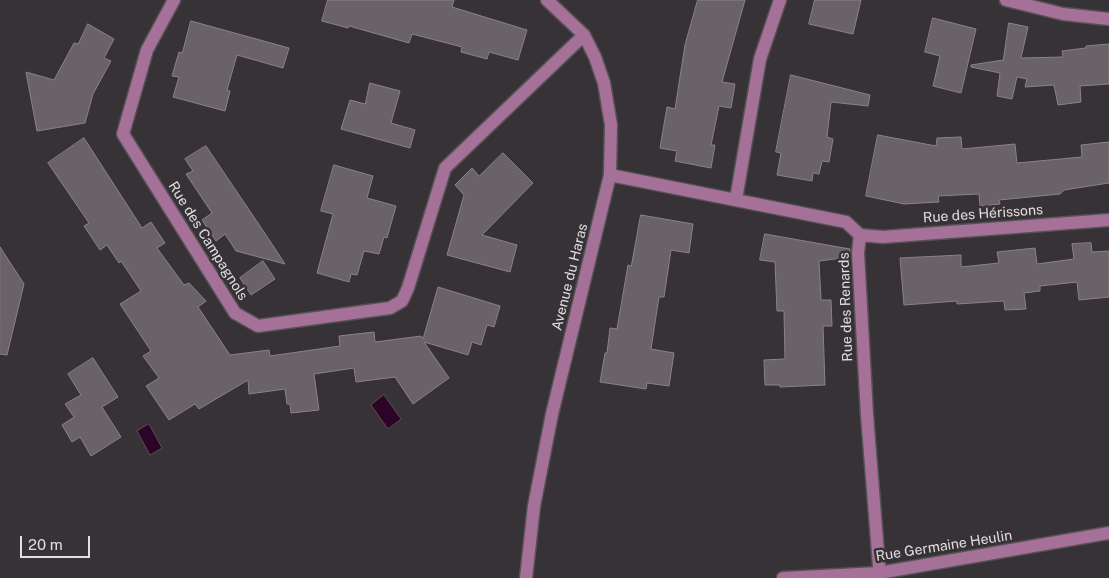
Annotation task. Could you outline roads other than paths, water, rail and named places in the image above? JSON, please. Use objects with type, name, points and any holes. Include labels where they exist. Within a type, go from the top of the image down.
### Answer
[{"type":"street","name":"Rue des Campagnols","points":[[174,0],[147,50],[122,134],[236,313],[258,326],[390,308],[402,301],[408,288],[445,168],[584,35]]},
{"type":"street","name":"Avenue du Haras","points":[[526,578],[534,506],[552,414],[610,175],[611,126],[604,83],[595,57],[584,35],[547,0]]},
{"type":"street","points":[[736,199],[760,59],[780,0]]},
{"type":"street","points":[[1006,0],[1063,14],[1109,19]]},
{"type":"street","name":"Rue des Renards","points":[[610,175],[846,222],[860,235],[858,253],[864,372],[879,575]]},
{"type":"street","name":"Rue des Hérissons","points":[[860,235],[883,237],[1109,220]]},
{"type":"street","name":"Rue Germaine Heulin","points":[[783,578],[879,575],[1109,533]]}]
